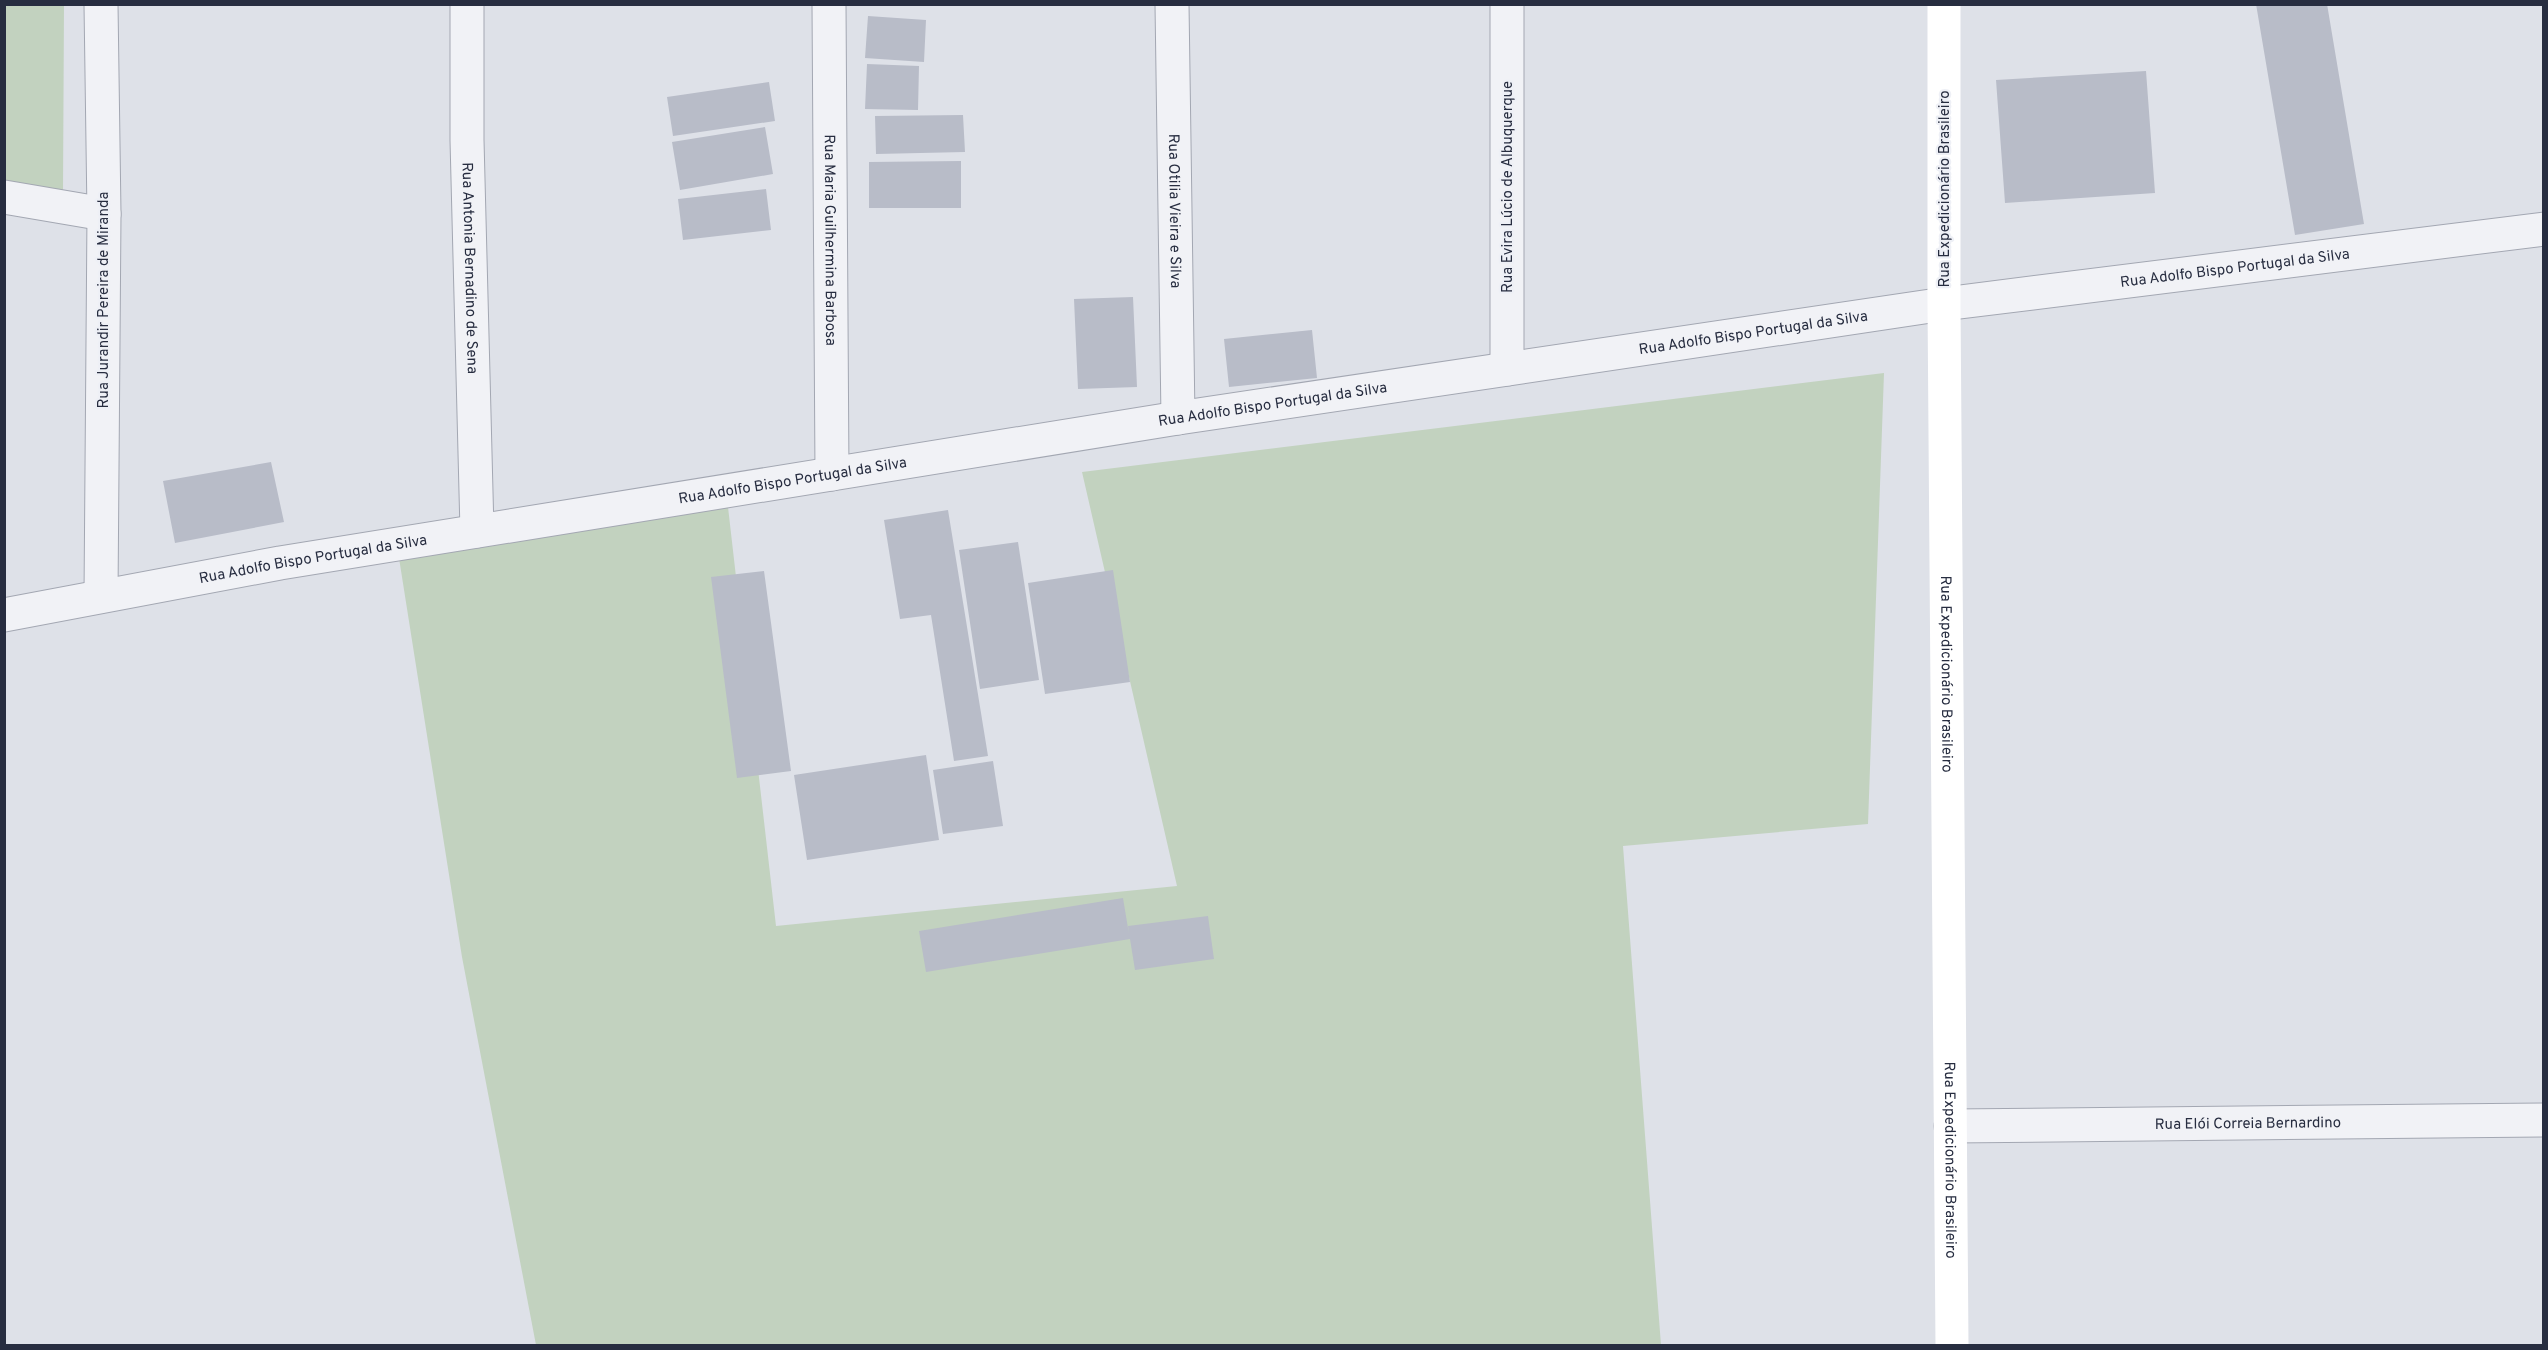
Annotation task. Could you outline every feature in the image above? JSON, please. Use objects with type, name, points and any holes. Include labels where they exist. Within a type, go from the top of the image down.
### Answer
[{"type":"street","name":"Rua Jurandir Pereira de Miranda","points":[[101,4],[104,214],[101,596]]},
{"type":"street","name":"Rua Antonia Bernadino de Sena","points":[[468,4],[467,140],[477,531]]},
{"type":"street","name":"Rua Maria Guilhermina Barbosa","points":[[829,4],[832,474]]},
{"type":"street","name":"Rua Otilia Vieira e Silva","points":[[1172,4],[1178,418]]},
{"type":"street","name":"Rua Evira Lúcio de Albuquerque","points":[[1506,4],[1507,369]]},
{"type":"street","name":"Rua Expedicionário Brasileiro","points":[[1944,4],[1952,1346]]},
{"type":"street","points":[[4,197],[104,214]]},
{"type":"street","name":"Rua Adolfo Bispo Portugal da Silva","points":[[4,615],[280,563],[1178,418],[1944,304],[2544,229]]},
{"type":"street","name":"Rua Elói Correia Bernardino","points":[[1951,1126],[2544,1120]]},
{"type":"green space","points":[[5,5],[64,5],[63,191],[5,184]]},
{"type":"green space","points":[[1884,373],[1868,824],[1623,846],[1661,1345],[536,1345],[462,957],[399,558],[728,507],[776,926],[1177,886],[1082,472]]},
{"type":"building","points":[[2256,4],[2327,4],[2364,224],[2295,235]]},
{"type":"building","points":[[868,16],[926,20],[924,62],[865,58]]},
{"type":"building","points":[[867,64],[919,66],[918,110],[865,109]]},
{"type":"building","points":[[2146,71],[2155,193],[2005,203],[1996,80]]},
{"type":"building","points":[[769,82],[775,121],[673,136],[667,97]]},
{"type":"building","points":[[963,115],[965,152],[876,154],[875,116]]},
{"type":"building","points":[[765,127],[773,174],[680,190],[672,142]]},
{"type":"building","points":[[961,161],[961,208],[869,208],[869,162]]},
{"type":"building","points":[[766,189],[771,230],[683,240],[678,199]]},
{"type":"building","points":[[1133,297],[1137,387],[1078,389],[1074,299]]},
{"type":"building","points":[[1312,330],[1317,378],[1229,387],[1224,339]]},
{"type":"building","points":[[271,462],[284,522],[175,543],[163,481]]},
{"type":"building","points":[[948,510],[988,756],[954,761],[931,615],[900,619],[884,520]]},
{"type":"building","points":[[1018,542],[1039,680],[980,689],[959,550]]},
{"type":"building","points":[[1113,570],[1130,682],[1045,694],[1028,583]]},
{"type":"building","points":[[764,571],[791,771],[737,778],[711,577]]},
{"type":"building","points":[[926,755],[939,840],[807,860],[794,775]]},
{"type":"building","points":[[993,761],[1003,826],[943,834],[933,770]]},
{"type":"building","points":[[1123,898],[1129,934],[1128,926],[1208,916],[1214,959],[1135,970],[1130,939],[926,972],[919,931]]}]
